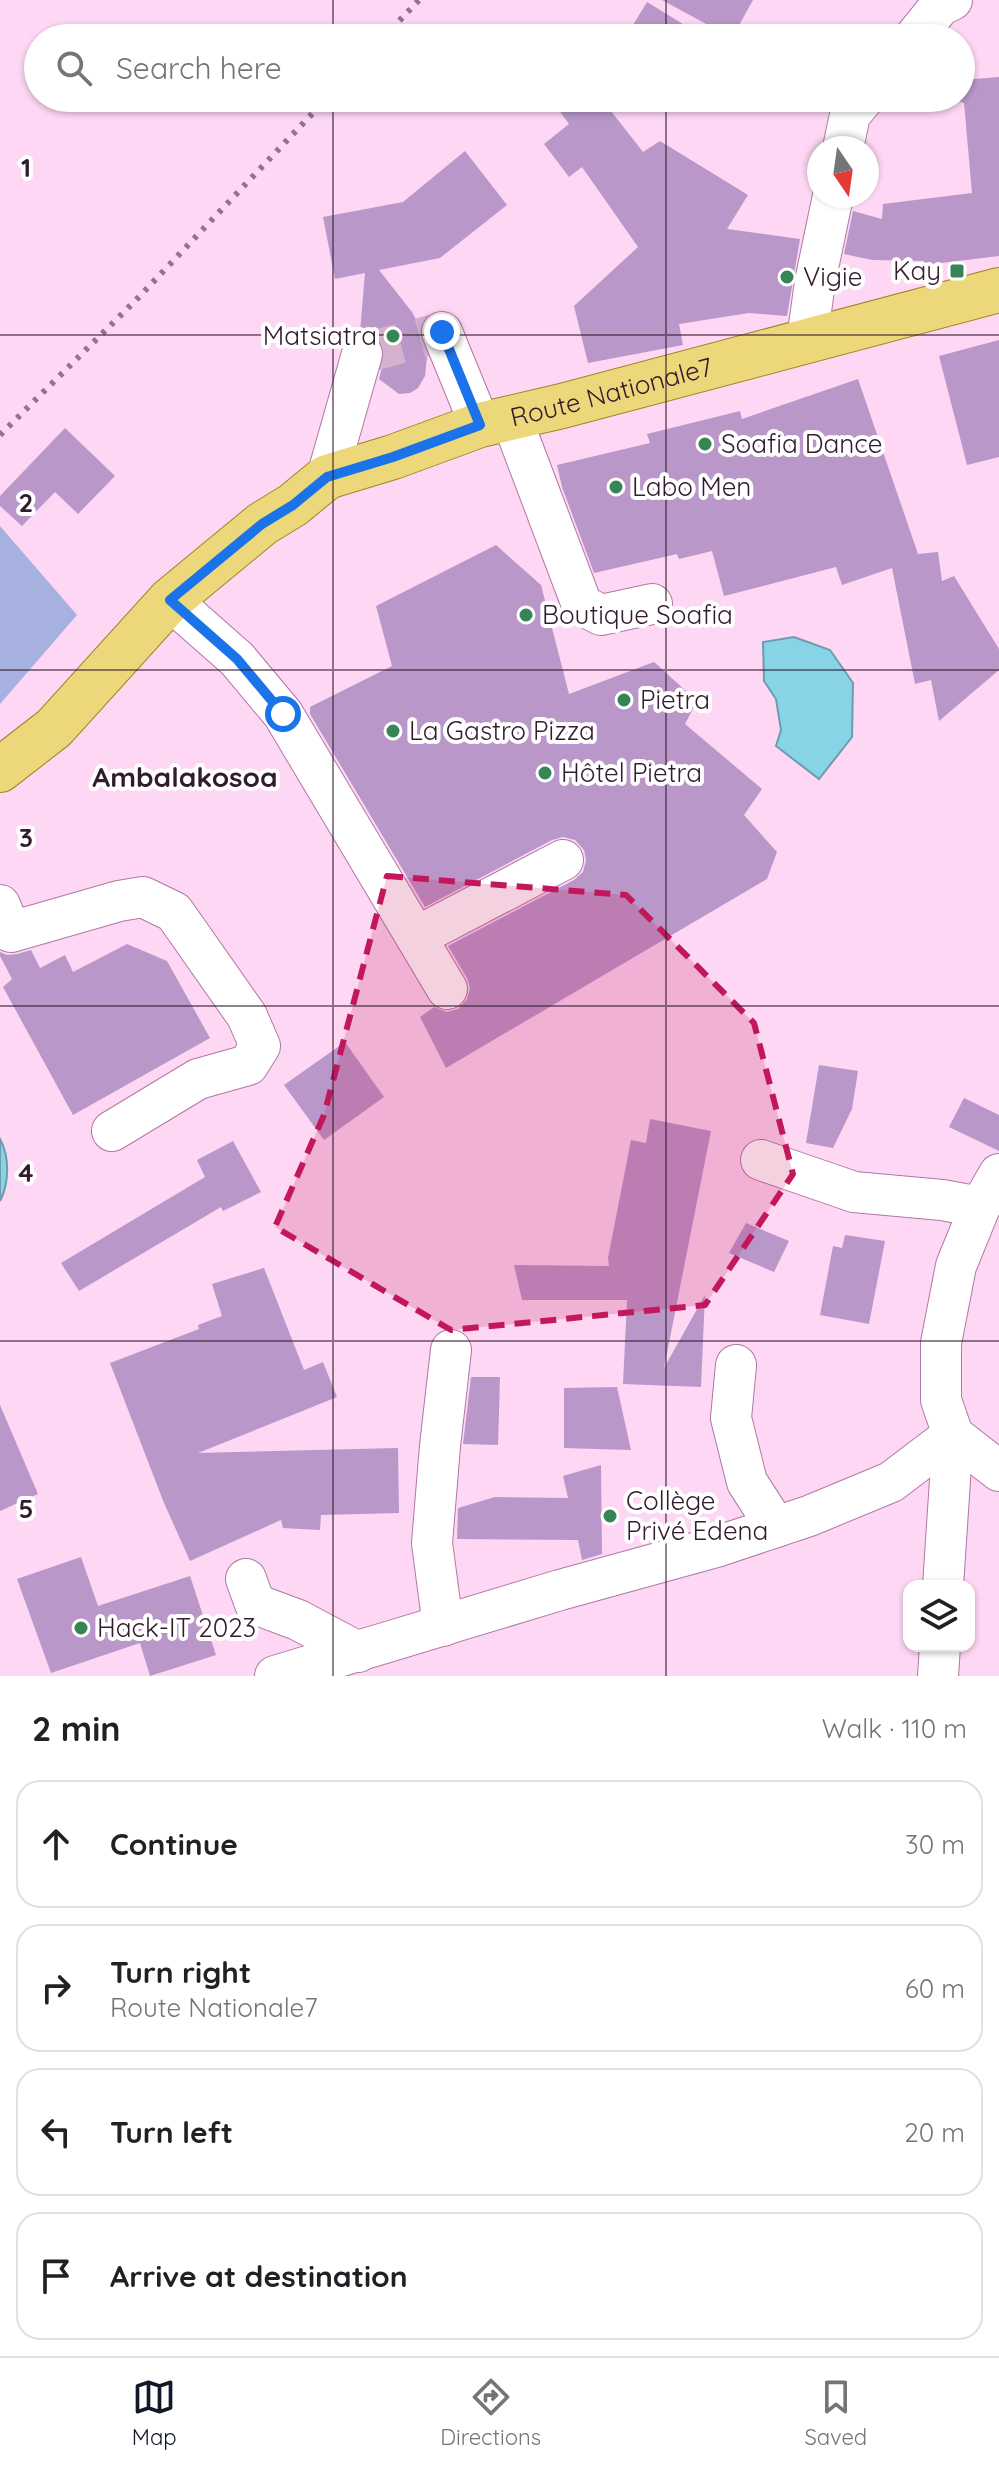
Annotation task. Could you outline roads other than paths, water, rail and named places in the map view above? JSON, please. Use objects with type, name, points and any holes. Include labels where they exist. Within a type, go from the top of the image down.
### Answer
[{"type":"main road","name":"Route Nationale7","points":[[0,770],[54,728],[170,600],[262,524],[293,505],[327,477],[496,421],[999,290]]},
{"type":"street","points":[[925,24],[940,6],[952,0]]},
{"type":"street","points":[[846,136],[852,112]]},
{"type":"street","points":[[807,340],[830,208]]},
{"type":"street","points":[[442,332],[496,421],[582,605],[601,615],[652,604]]},
{"type":"street","points":[[327,477],[362,354]]},
{"type":"street","points":[[170,600],[237,659],[283,714],[447,989]]},
{"type":"street","points":[[416,937],[563,860]]},
{"type":"street","points":[[0,905],[11,932],[143,897],[174,912],[247,1016],[260,1046],[248,1065],[198,1079],[112,1131]]},
{"type":"street","points":[[761,1160],[854,1192],[942,1200],[989,1191]]},
{"type":"street","points":[[943,1580],[953,1435],[941,1400],[941,1343],[956,1266],[989,1191]]},
{"type":"street","points":[[443,1626],[432,1543],[451,1350]]},
{"type":"street","points":[[736,1365],[731,1418],[747,1482],[776,1527]]},
{"type":"street","points":[[953,1435],[999,1471]]},
{"type":"street","points":[[275,1676],[776,1527],[891,1482],[953,1435]]},
{"type":"street","points":[[246,1579],[255,1604],[298,1620],[358,1652]]},
{"type":"street","points":[[938,1676],[940,1652]]},
{"type":"tunnel","points":[[362,354],[442,332]]},
{"type":"railway","points":[[396,24],[419,0]]},
{"type":"railway","points":[[0,435],[138,298],[314,112]]},
{"type":"place","name":"Kay","points":[[957,271]]},
{"type":"place","name":"Vigie","points":[[787,277]]},
{"type":"place","name":"Matsiatra","points":[[393,336]]},
{"type":"place","name":"Soafia Dance","points":[[705,444]]},
{"type":"place","name":"Labo Men","points":[[616,487]]},
{"type":"place","name":"Boutique Soafia","points":[[526,615]]},
{"type":"place","name":"Pietra","points":[[624,700]]},
{"type":"place","name":"La Gastro Pizza","points":[[393,731]]},
{"type":"place","name":"Hôtel Pietra","points":[[545,773]]},
{"type":"place","name":"Collège Privé Edena","points":[[610,1516]]},
{"type":"place","name":"Hack-IT 2023","points":[[81,1628]]},
{"type":"district","name":"Ambalakosoa","points":[[185,777]]}]
